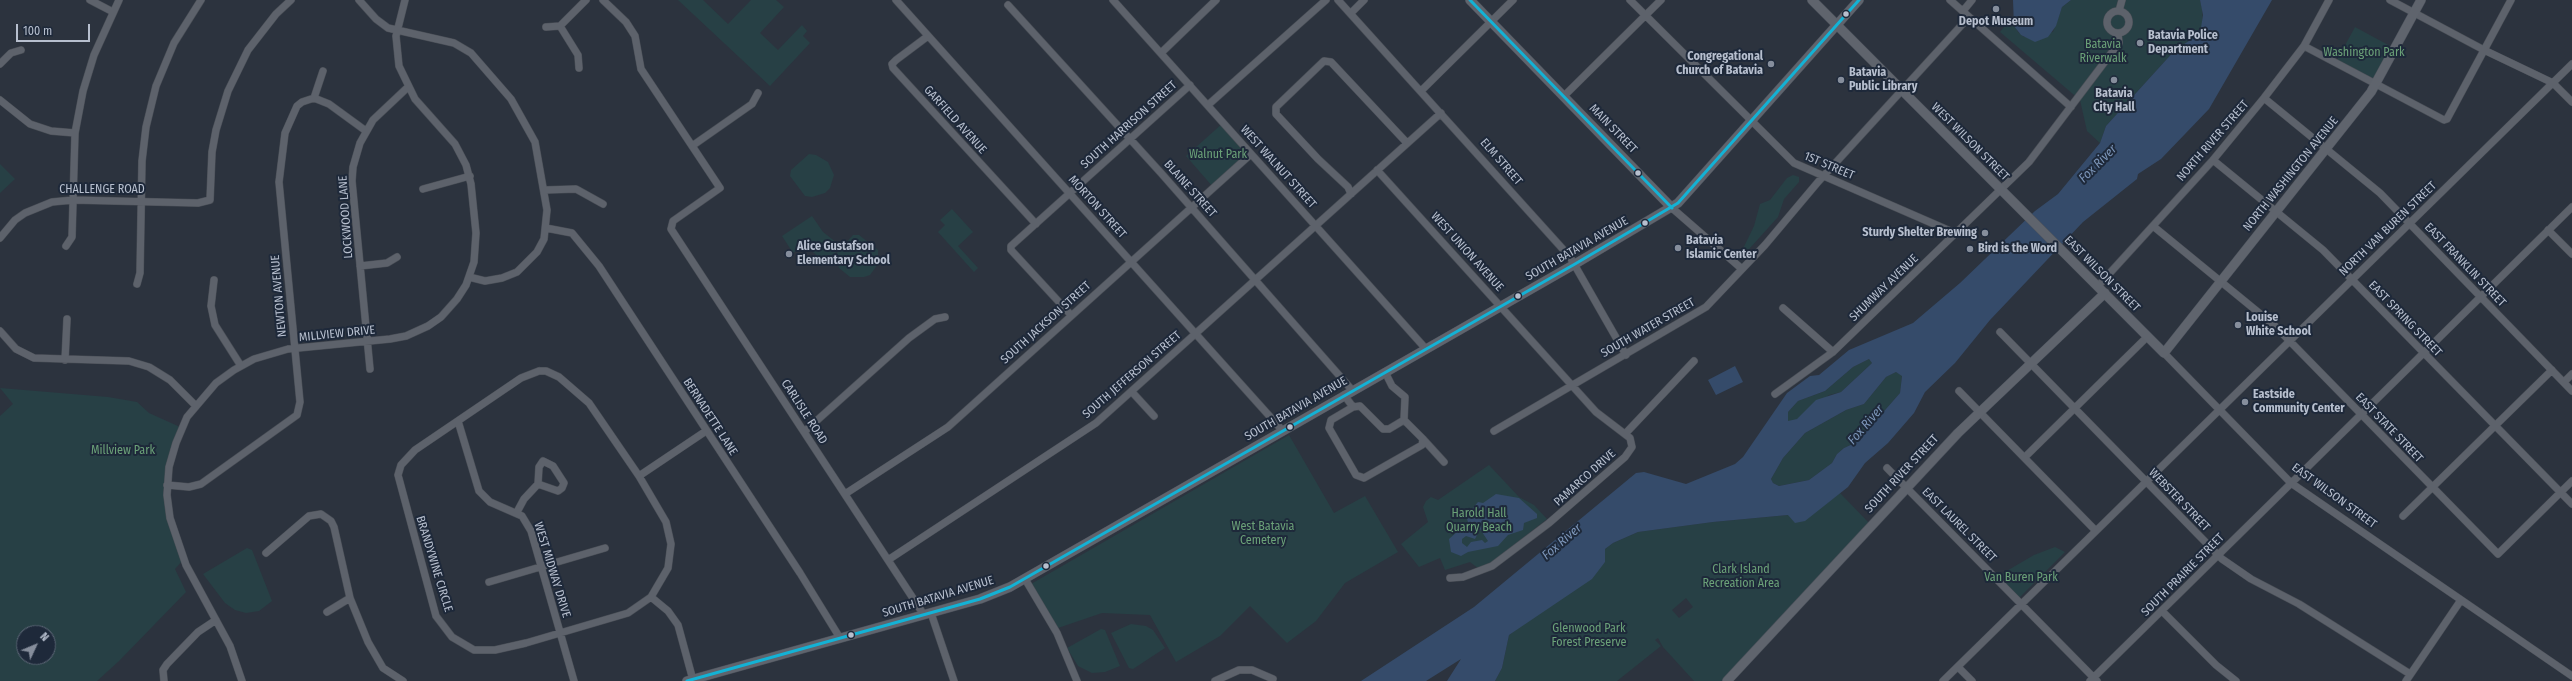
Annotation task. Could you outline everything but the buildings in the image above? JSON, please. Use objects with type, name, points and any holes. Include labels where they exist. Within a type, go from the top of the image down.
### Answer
[{"type":"main road","name":"MAIN STREET","points":[[1470,0],[1672,208]]},
{"type":"main road","name":"WEST WILSON STREET","points":[[1812,0],[2027,215]]},
{"type":"main road","name":"SOUTH BATAVIA AVENUE","points":[[690,680],[928,614],[996,593],[1025,579],[1282,430],[1672,208],[1859,0]]},
{"type":"main road","name":"NORTH WASHINGTON AVENUE","points":[[2164,353],[2327,150],[2376,85],[2421,0]]},
{"type":"main road","name":"EAST WILSON STREET","points":[[2027,215],[2164,353]]},
{"type":"main road","name":"SOUTH RIVER STREET","points":[[1727,681],[1906,488],[1980,412],[2030,362],[2105,293]]},
{"type":"street","points":[[90,0],[113,12]]},
{"type":"street","points":[[66,246],[72,237],[75,133],[83,91],[94,56],[119,0]]},
{"type":"street","points":[[137,284],[140,273],[146,127],[156,86],[174,43],[201,0]]},
{"type":"street","name":"CHALLENGE ROAD","points":[[0,238],[15,220],[37,206],[52,202],[73,200],[205,203],[210,200],[212,194],[212,152],[219,116],[228,90],[248,50],[276,14],[291,0]]},
{"type":"street","points":[[359,0],[376,19],[388,28],[454,43],[471,53],[520,112],[534,142],[544,190],[546,228],[537,252],[517,272],[493,280],[469,277]]},
{"type":"street","name":"MILLVIEW DRIVE","points":[[242,681],[230,646],[194,582],[176,540],[169,512],[167,485],[176,442],[195,405],[216,383],[240,366],[271,353],[295,349],[368,342],[406,336],[428,326],[452,306],[469,277],[477,244],[470,176],[455,144],[408,87],[397,55],[396,30],[405,0]]},
{"type":"street","points":[[546,27],[560,26],[586,0]]},
{"type":"street","points":[[603,0],[626,22],[635,36],[641,69],[692,146],[752,104],[758,93]]},
{"type":"street","name":"MORTON STREET","points":[[896,0],[1282,430]]},
{"type":"street","name":"WEST WALNUT STREET","points":[[1112,0],[1426,349]]},
{"type":"street","points":[[1161,53],[1216,0]]},
{"type":"street","points":[[1208,105],[1326,0]]},
{"type":"street","name":"ELM STREET","points":[[1338,0],[1575,264],[1626,355]]},
{"type":"street","points":[[1350,13],[1364,0]]},
{"type":"street","points":[[1421,91],[1513,0]]},
{"type":"street","name":"1ST STREET","points":[[1630,0],[1794,163],[1804,170],[1824,176],[1957,234]]},
{"type":"street","points":[[1564,96],[1660,0]]},
{"type":"street","points":[[1950,0],[2071,107]]},
{"type":"street","points":[[1963,11],[1972,0]]},
{"type":"street","points":[[2119,11],[2122,0]]},
{"type":"street","name":"NORTH RIVER STREET","points":[[2098,286],[2213,160],[2264,98],[2304,46],[2329,0]]},
{"type":"street","points":[[2390,0],[2484,50],[2553,83],[2572,102]]},
{"type":"street","points":[[2304,46],[2444,120],[2448,117],[2462,94],[2511,0]]},
{"type":"street","name":"BLAINE STREET","points":[[1008,5],[1192,207],[1352,390]]},
{"type":"street","points":[[2119,11],[2127,16],[2130,22],[2125,31],[2118,33],[2109,28],[2107,21],[2110,14],[2119,11]]},
{"type":"street","name":"SOUTH WATER STREET","points":[[1494,430],[1626,355],[1706,307],[1969,17]]},
{"type":"street","points":[[560,26],[578,55],[579,68]]},
{"type":"street","name":"SHUMWAY AVENUE","points":[[1775,394],[1833,352],[1957,234],[2029,162],[2119,43],[2118,33]]},
{"type":"street","name":"GARFIELD AVENUE","points":[[928,36],[896,60],[892,64],[893,68],[1036,224]]},
{"type":"street","points":[[0,64],[11,53],[21,50]]},
{"type":"street","points":[[1351,194],[1348,187],[1318,159],[1276,114],[1276,107],[1324,61],[1331,62],[1407,143]]},
{"type":"street","name":"NORTH VAN BUREN STREET","points":[[1943,681],[2218,409],[2572,64]]},
{"type":"street","points":[[323,71],[314,98],[326,102],[366,131]]},
{"type":"street","name":"SOUTH HARRISON STREET","points":[[1071,315],[1011,250],[1011,246],[1190,85]]},
{"type":"street","name":"LOCKWOOD LANE","points":[[370,369],[352,181],[355,155],[366,131],[381,110],[408,87]]},
{"type":"street","name":"NEWTON AVENUE","points":[[167,485],[190,487],[201,484],[294,419],[300,402],[280,166],[286,133],[293,112],[302,102],[314,98]]},
{"type":"street","name":"EAST FRANKLIN STREET","points":[[2264,98],[2380,193],[2572,391]]},
{"type":"street","points":[[0,100],[30,124],[51,131],[75,133]]},
{"type":"street","name":"SOUTH JEFFERSON STREET","points":[[888,560],[1096,423],[1441,113]]},
{"type":"street","name":"CARLISLE ROAD","points":[[692,146],[720,188],[673,221],[671,229],[888,560],[928,614],[954,681]]},
{"type":"street","name":"SOUTH JACKSON STREET","points":[[845,494],[948,427],[1251,154]]},
{"type":"street","name":"EAST SPRING STREET","points":[[2213,160],[2323,250],[2572,504]]},
{"type":"street","name":"WEST UNION AVENUE","points":[[1377,170],[1501,306],[1571,386],[1596,412],[1625,434]]},
{"type":"street","points":[[423,190],[470,176]]},
{"type":"street","points":[[544,190],[576,189],[603,204]]},
{"type":"street","name":"SOUTH PRAIRIE STREET","points":[[2093,680],[2291,482],[2572,206]]},
{"type":"street","name":"MAIN STREET","points":[[1672,208],[1742,269]]},
{"type":"street","name":"EAST STATE STREET","points":[[2153,226],[2259,312],[2289,340],[2360,415],[2498,554],[2560,492]]},
{"type":"street","name":"BERNADETTE LANE","points":[[546,228],[572,233],[599,266],[800,573],[840,638]]},
{"type":"street","points":[[2548,230],[2572,254]]},
{"type":"street","points":[[360,266],[387,263],[397,257]]},
{"type":"street","points":[[214,280],[211,306],[215,324],[240,366]]},
{"type":"street","points":[[1783,308],[1833,352]]},
{"type":"street","points":[[804,432],[909,338],[935,320],[945,317]]},
{"type":"street","points":[[65,360],[66,319]]},
{"type":"street","points":[[0,331],[16,349],[34,358],[138,363],[159,372],[195,405]]},
{"type":"street","name":"WEBSTER STREET","points":[[2000,332],[2218,555],[2251,579],[2299,604],[2410,674]]},
{"type":"street","points":[[2024,457],[2147,336]]},
{"type":"street","name":"EAST WILSON STREET","points":[[2164,353],[2291,482],[2572,676]]},
{"type":"street","points":[[1625,434],[1694,361]]},
{"type":"street","points":[[2403,516],[2552,370]]},
{"type":"street","name":"BRANDYWINE CIRCLE","points":[[546,371],[565,381],[588,403],[639,476],[666,522],[671,544],[668,568],[651,597],[628,613],[496,650],[474,650],[452,637],[436,616],[398,475],[407,457],[521,378],[532,372],[546,371]]},
{"type":"street","points":[[1385,372],[1392,386],[1405,397],[1404,420],[1444,462]]},
{"type":"street","points":[[2564,382],[2572,374]]},
{"type":"street","points":[[1960,391],[2096,530]]},
{"type":"street","points":[[1132,392],[1154,416]]},
{"type":"street","points":[[1344,395],[1353,407]]},
{"type":"street","points":[[1404,420],[1389,429],[1383,429],[1360,406],[1353,407],[1331,420],[1329,424],[1356,475],[1364,478],[1416,449],[1422,445],[1423,439]]},
{"type":"street","points":[[458,421],[479,492],[490,502],[517,512],[524,499],[538,484],[539,467],[543,461],[553,466],[564,483],[562,488],[558,491],[538,484]]},
{"type":"street","points":[[639,476],[706,431]]},
{"type":"street","name":"PAMARCO DRIVE","points":[[1450,578],[1463,577],[1492,566],[1549,523],[1625,457],[1632,447],[1630,438],[1625,434]]},
{"type":"street","name":"EAST LAUREL STREET","points":[[1887,468],[2021,604],[2093,680]]},
{"type":"street","points":[[2560,492],[2572,481]]},
{"type":"street","name":"WEST MIDWAY DRIVE","points":[[517,512],[522,516],[531,531],[574,681]]},
{"type":"street","points":[[266,553],[309,516],[321,514],[326,517],[334,527],[350,598],[377,660],[383,668],[404,681]]},
{"type":"street","points":[[489,582],[605,548]]},
{"type":"street","points":[[1025,579],[1057,634],[1077,681]]},
{"type":"street","points":[[651,597],[668,611],[678,625],[690,680]]},
{"type":"street","points":[[327,612],[350,598]]},
{"type":"street","points":[[2406,681],[2461,600]]},
{"type":"street","points":[[2162,611],[2216,665],[2236,681]]},
{"type":"street","points":[[164,681],[163,670],[167,664],[198,632],[216,620]]},
{"type":"street","points":[[1958,667],[1972,681]]},
{"type":"street","points":[[1214,681],[1239,670],[1252,670],[1273,679]]},
{"type":"green space","points":[[678,0],[703,0],[728,24],[751,0],[776,0],[784,7],[760,33],[778,50],[802,25],[807,31],[803,36],[810,43],[770,86]]},
{"type":"green space","name":"Batavia Riverwalk","points":[[2071,0],[2200,0],[2202,8],[2203,26],[2200,34],[2176,49],[2106,126],[2100,143],[2087,131],[2080,100],[2000,32],[2008,22],[2013,21],[2018,32],[2024,37],[2053,32],[2062,7]]},
{"type":"green space","name":"Washington Park","points":[[2355,27],[2392,47],[2374,80],[2337,60]]},
{"type":"green space","name":"Walnut Park","points":[[1223,123],[1250,154],[1213,187],[1186,156]]},
{"type":"green space","points":[[809,154],[816,155],[828,162],[834,175],[830,188],[825,193],[812,197],[805,196],[790,176],[791,170]]},
{"type":"green space","points":[[0,164],[15,179],[0,193]]},
{"type":"green space","points":[[1793,175],[1799,177],[1799,182],[1784,199],[1778,217],[1741,258],[1740,255],[1754,226],[1760,204],[1770,200],[1787,178]]},
{"type":"green space","points":[[952,209],[973,232],[958,246],[978,268],[974,272],[938,232],[945,225],[940,220]]},
{"type":"green space","points":[[812,216],[823,232],[841,246],[827,264],[808,248],[811,241],[793,253],[782,236]]},
{"type":"green space","points":[[853,235],[859,235],[878,250],[878,264],[870,275],[864,277],[850,277],[839,268],[836,254]]},
{"type":"green space","points":[[1869,359],[1872,363],[1841,392],[1829,395],[1795,421],[1788,421],[1788,412],[1798,401],[1825,391],[1853,367]]},
{"type":"green space","points":[[1896,372],[1902,375],[1900,393],[1857,442],[1844,448],[1837,454],[1832,463],[1809,480],[1779,486],[1773,483],[1771,479],[1783,458],[1805,433],[1846,410],[1864,404],[1886,377]]},
{"type":"green space","name":"Millview Park","points":[[0,388],[108,397],[137,402],[149,413],[180,427],[164,487],[182,561],[175,569],[186,592],[119,661],[97,681],[0,681],[0,416],[13,404]]},
{"type":"green space","name":"West Batavia Cemetery","points":[[1289,435],[1334,513],[1365,496],[1398,552],[1345,583],[1316,621],[1287,643],[1250,606],[1220,636],[1176,662],[1150,615],[1102,613],[1058,628],[1031,584]]},
{"type":"green space","name":"Harold Hall Quarry Beach","points":[[1489,465],[1519,497],[1534,505],[1547,519],[1495,560],[1479,569],[1470,562],[1445,570],[1440,558],[1419,567],[1401,544],[1428,522],[1423,507],[1426,501],[1431,497],[1438,500]]},
{"type":"green space","points":[[1840,493],[1869,523],[1722,681],[1694,681],[1663,647],[1658,638],[1655,640],[1661,646],[1617,681],[1495,681],[1502,668],[1509,635],[1605,562],[1605,549],[1613,543],[1638,532],[1713,522],[1788,515],[1824,505]],"holes":[[[1686,598],[1693,607],[1679,618],[1672,610]]]},
{"type":"green space","name":"Van Buren Park","points":[[2055,547],[2065,552],[2019,598],[1998,576],[2034,555]]},
{"type":"green space","points":[[247,548],[252,550],[272,601],[259,611],[246,613],[235,610],[225,603],[203,574]]},
{"type":"green space","points":[[1131,624],[1146,626],[1153,630],[1165,648],[1133,669],[1129,668],[1111,633]]},
{"type":"green space","points":[[1101,629],[1105,630],[1120,666],[1105,672],[1092,673],[1078,666],[1067,648]]},
{"type":"water","points":[[2013,0],[2071,0],[2062,7],[2056,26],[2048,37],[2035,42],[2021,35],[2014,26]]},
{"type":"water","name":"Fox River","points":[[2200,0],[2272,0],[2209,109],[2161,159],[2138,174],[2137,179],[2083,222],[1990,320],[1955,363],[1925,392],[1914,413],[1888,443],[1865,463],[1848,487],[1805,521],[1795,523],[1788,515],[1713,522],[1638,532],[1613,543],[1605,549],[1605,562],[1592,579],[1509,635],[1502,668],[1495,681],[1447,681],[1461,659],[1426,681],[1361,681],[1474,607],[1636,473],[1644,472],[1686,484],[1735,464],[1743,457],[1787,393],[1810,376],[1819,375],[1849,350],[1913,323],[1960,283],[2035,211],[2058,194],[2100,143],[2106,126],[2176,49],[2200,34],[2203,15]],"holes":[[[1869,359],[1872,363],[1841,392],[1816,400],[1797,419],[1788,421],[1788,412],[1798,401],[1825,391],[1853,367]],[[1896,372],[1902,376],[1900,393],[1857,442],[1844,448],[1837,454],[1832,463],[1809,480],[1779,486],[1773,483],[1771,479],[1783,458],[1805,433],[1846,410],[1864,404],[1886,377]]]},
{"type":"water","points":[[1735,366],[1743,382],[1716,395],[1708,380]]},
{"type":"water","points":[[1496,494],[1519,498],[1537,514],[1537,518],[1524,523],[1523,530],[1508,535],[1498,546],[1468,552],[1461,556],[1451,552],[1449,539],[1468,522],[1466,516],[1478,502],[1483,503]],"holes":[[[1480,529],[1488,541],[1485,543],[1482,540],[1471,542],[1467,547],[1462,543],[1462,539],[1466,536],[1475,539]]]},
{"type":"transit line","points":[[1470,0],[1672,208]]},
{"type":"transit line","points":[[687,681],[980,599],[1010,587],[1575,264],[1678,203],[1859,0]]},
{"type":"place","name":"Depot Museum","points":[[1996,9]]},
{"type":"place","name":"Batavia Police Department","points":[[2140,43]]},
{"type":"place","name":"Congregational Church of Batavia","points":[[1771,64]]},
{"type":"place","name":"Batavia Public Library","points":[[1841,80]]},
{"type":"place","name":"Batavia City Hall","points":[[2114,80]]},
{"type":"place","name":"Sturdy Shelter Brewing","points":[[1985,233]]},
{"type":"place","name":"Batavia Islamic Center","points":[[1678,248]]},
{"type":"place","name":"Bird is the Word","points":[[1970,249]]},
{"type":"place","name":"Alice Gustafson Elementary School","points":[[789,254]]},
{"type":"place","name":"Louise White School","points":[[2238,325]]},
{"type":"place","name":"Eastside Community Center","points":[[2245,402]]},
{"type":"park label","name":"Clark Island Recreation Area","points":[[1741,577]]},
{"type":"park label","name":"Glenwood Park Forest Preserve","points":[[1589,636]]}]
